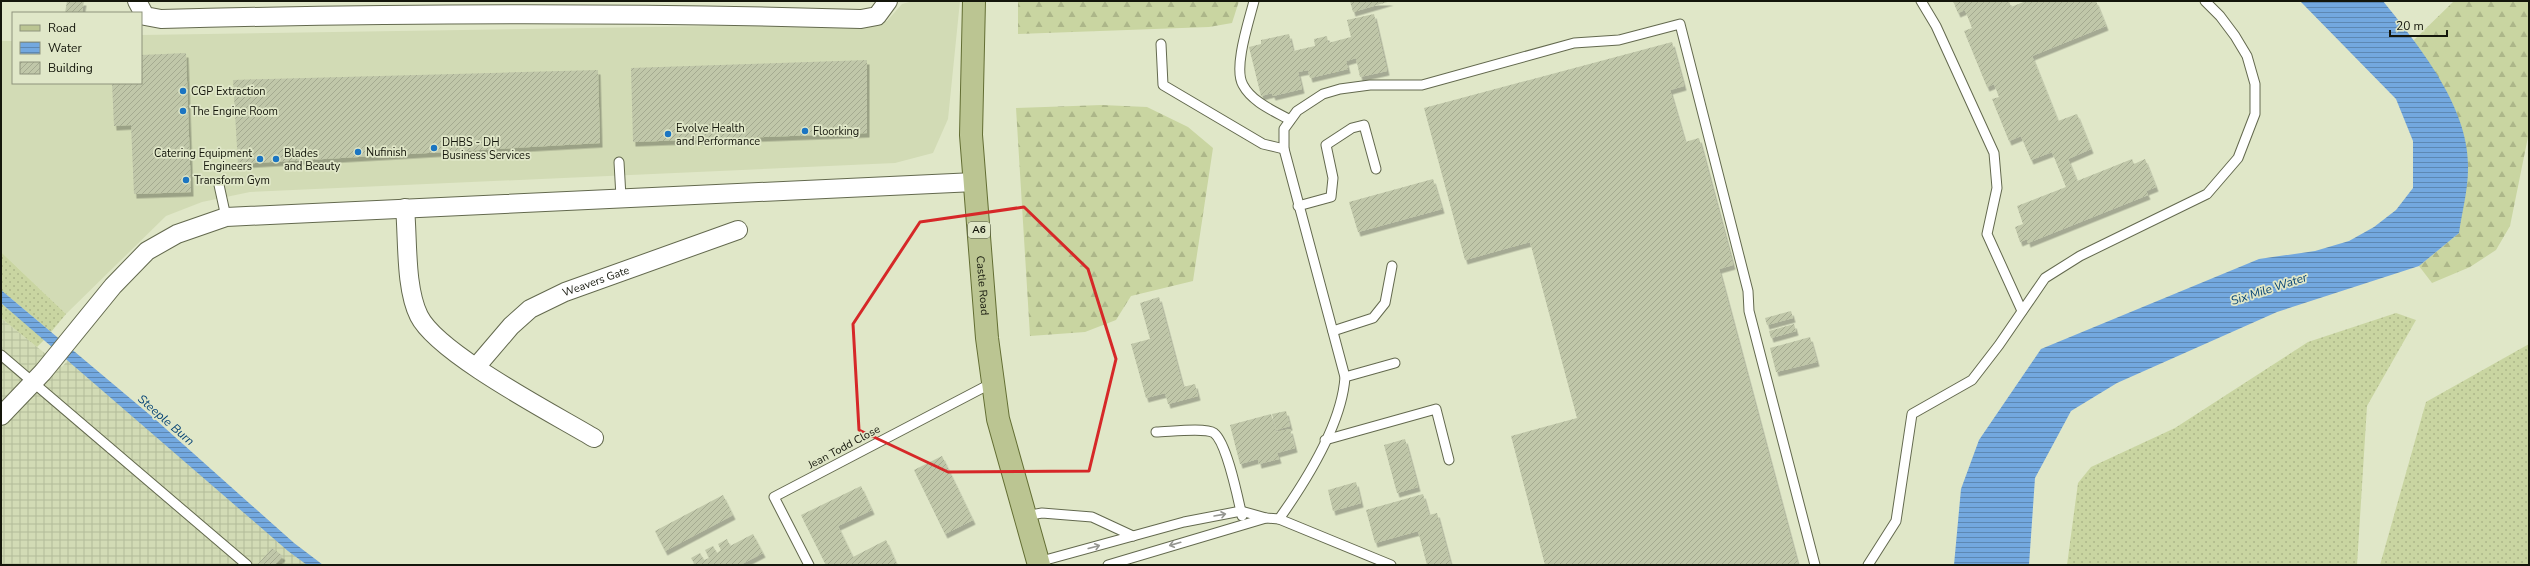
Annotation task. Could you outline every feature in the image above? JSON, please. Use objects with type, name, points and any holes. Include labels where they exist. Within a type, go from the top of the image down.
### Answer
[{"type":"main road","name":"Castle Road","points":[[974,1],[970,90],[975,182],[993,383],[1004,445],[1038,564]]},
{"type":"street","points":[[137,1],[140,10],[148,17],[161,19],[361,8],[579,8],[727,15],[865,18],[877,16],[888,1]]},
{"type":"street","points":[[1,416],[83,324],[113,286],[147,251],[177,234],[226,217],[621,197],[975,182]]},
{"type":"street","points":[[405,208],[412,294],[419,315],[429,330],[476,367],[594,438]]},
{"type":"street","name":"Weavers Gate","points":[[476,367],[511,326],[530,309],[565,292],[738,230]]},
{"type":"lane","points":[[1254,1],[1239,69],[1242,85],[1259,102],[1290,120]]},
{"type":"lane","points":[[1921,1],[1936,26],[1994,153],[1997,188],[1987,234],[2022,310]]},
{"type":"lane","points":[[1868,565],[1896,521],[1912,414],[1972,380],[1990,357],[2045,278],[2080,256],[2207,194],[2238,158],[2255,114],[2255,84],[2247,56],[2235,36],[2220,16],[2204,1]]},
{"type":"lane","points":[[1279,519],[1304,484],[1325,440],[1344,396],[1345,377],[1298,206],[1284,149],[1284,129],[1290,120],[1307,103],[1340,89],[1370,85],[1422,85],[1574,43],[1618,40],[1680,24],[1748,291],[1749,311],[1815,565]]},
{"type":"lane","points":[[1161,44],[1163,85],[1263,144],[1284,149]]},
{"type":"lane","points":[[1298,206],[1331,197],[1334,178],[1326,145],[1352,128],[1364,125],[1376,169]]},
{"type":"lane","points":[[619,162],[621,197]]},
{"type":"lane","points":[[220,185],[226,217]]},
{"type":"lane","points":[[1333,331],[1373,318],[1385,303],[1392,266]]},
{"type":"lane","points":[[1,356],[37,377],[248,565]]},
{"type":"lane","points":[[1345,377],[1395,363]]},
{"type":"lane","name":"Jean Todd Close","points":[[809,565],[774,497],[993,383]]},
{"type":"lane","points":[[1325,440],[1436,409],[1449,460]]},
{"type":"lane","points":[[1156,432],[1204,430],[1213,433],[1222,444],[1244,526]]},
{"type":"lane","points":[[1038,564],[1184,522],[1241,511],[1266,518],[1279,519],[1391,565]]},
{"type":"lane","points":[[1025,516],[1042,513],[1092,517],[1133,536]]},
{"type":"lane","points":[[1108,565],[1174,544],[1244,526],[1266,518]]},
{"type":"highlighted area","points":[[1024,207],[1088,269],[1116,359],[1089,471],[948,472],[859,430],[853,324],[920,222]]},
{"type":"shaded area","points":[[913,1],[960,1],[948,119],[933,153],[895,163],[250,192],[202,202],[166,216],[66,314],[1,252],[1,41],[12,41],[12,84],[142,84],[142,35],[783,25],[869,27],[887,21],[902,4]]},
{"type":"shaded area","points":[[1,318],[62,367],[75,352],[294,543],[323,565],[1,565]]},
{"type":"green space","points":[[1018,1],[1239,1],[1232,23],[1209,27],[1018,34]]},
{"type":"green space","points":[[2454,1],[2529,1],[2529,132],[2510,226],[2496,250],[2470,267],[2432,283],[2419,266],[2459,233],[2414,40]]},
{"type":"green space","points":[[1102,105],[1147,107],[1188,127],[1213,148],[1193,281],[1131,296],[1116,320],[1085,332],[1030,336],[1016,108]]},
{"type":"green space","points":[[1,252],[66,314],[51,332],[1,290]]},
{"type":"green space","points":[[1,303],[45,339],[37,347],[1,318]]},
{"type":"green space","points":[[2396,313],[2416,320],[2367,406],[2357,565],[2067,565],[2078,483],[2091,467],[2175,428],[2308,342]]},
{"type":"green space","points":[[2529,344],[2529,565],[2380,565],[2426,402]]},
{"type":"water","name":"Six Mile Water","points":[[2300,1],[2383,1],[2426,58],[2440,79],[2461,123],[2466,146],[2468,177],[2459,233],[2419,266],[2277,312],[2117,383],[2071,411],[2035,478],[2029,565],[1954,565],[1961,489],[1979,440],[2041,349],[2259,259],[2315,251],[2349,241],[2374,227],[2396,210],[2413,188],[2413,141],[2396,99]]},
{"type":"water","points":[[1,290],[156,420],[294,543],[323,565],[307,565],[288,551],[1,303]]},
{"type":"building","points":[[67,1],[84,1],[82,12],[65,12]]},
{"type":"building","points":[[1350,1],[1391,1],[1353,12]]},
{"type":"building","points":[[1953,1],[2009,1],[2011,7],[2026,1],[2096,1],[2106,26],[2032,56],[2058,121],[2077,114],[2091,149],[2068,159],[2077,181],[2132,159],[2134,164],[2145,159],[2156,187],[2146,191],[2148,195],[2028,243],[2027,239],[2020,242],[2015,227],[2023,224],[2017,206],[2066,187],[2052,152],[2031,160],[2021,136],[2009,141],[1992,99],[1999,97],[1994,84],[1987,87],[1964,31],[1972,28],[1965,10],[1958,13]]},
{"type":"building","points":[[1374,14],[1387,71],[1360,77],[1356,58],[1346,61],[1348,69],[1310,78],[1308,70],[1298,72],[1302,89],[1273,96],[1272,93],[1261,96],[1249,47],[1261,44],[1261,40],[1289,34],[1293,51],[1315,46],[1314,39],[1327,36],[1328,43],[1351,37],[1347,20]]},
{"type":"building","points":[[1672,42],[1684,86],[1670,90],[1685,142],[1699,138],[1733,265],[1719,269],[1798,565],[1545,565],[1511,436],[1577,418],[1530,242],[1465,260],[1424,108]]},
{"type":"building","points":[[186,53],[191,192],[134,194],[131,125],[114,126],[112,84],[142,84],[142,55]]},
{"type":"building","points":[[867,60],[867,133],[633,142],[631,68]]},
{"type":"building","points":[[598,70],[600,143],[238,164],[233,80]]},
{"type":"building","points":[[1433,179],[1442,209],[1358,232],[1349,202]]},
{"type":"building","points":[[1159,297],[1183,387],[1195,384],[1198,396],[1168,404],[1165,393],[1146,398],[1131,344],[1150,339],[1140,303]]},
{"type":"building","points":[[1791,311],[1793,318],[1767,325],[1765,318]]},
{"type":"building","points":[[1794,324],[1796,331],[1771,338],[1769,331]]},
{"type":"building","points":[[1810,337],[1817,362],[1776,372],[1770,348]]},
{"type":"building","points":[[1286,411],[1290,426],[1276,430],[1272,414]]},
{"type":"building","points":[[1271,414],[1276,432],[1290,429],[1295,448],[1277,453],[1279,459],[1259,464],[1258,459],[1240,464],[1230,425]]},
{"type":"building","points":[[1405,439],[1418,487],[1397,493],[1384,445]]},
{"type":"building","points":[[942,456],[973,520],[945,534],[914,470]]},
{"type":"building","points":[[1356,482],[1361,503],[1333,511],[1328,490]]},
{"type":"building","points":[[861,486],[872,510],[838,526],[853,557],[886,540],[897,565],[826,565],[801,515]]},
{"type":"building","points":[[1423,494],[1429,515],[1437,513],[1451,565],[1427,565],[1418,531],[1375,543],[1366,510]]},
{"type":"building","points":[[723,495],[733,515],[665,551],[655,531]]},
{"type":"building","points":[[753,534],[763,553],[740,565],[695,565],[691,558],[700,553],[704,560],[709,558],[705,550],[713,546],[717,553],[721,550],[718,544],[727,539],[730,546]]},
{"type":"building","points":[[272,548],[283,556],[275,565],[257,565]]},
{"type":"place","name":"CGP Extraction","points":[[183,91]]},
{"type":"place","name":"The Engine Room","points":[[183,111]]},
{"type":"place","name":"Floorking","points":[[805,131]]},
{"type":"place","name":"Evolve Health and Performance","points":[[668,134]]},
{"type":"place","name":"DHBS - DH Business Services","points":[[434,148]]},
{"type":"place","name":"Nufinish","points":[[358,152]]},
{"type":"place","name":"Catering Equipment Engineers","points":[[260,159]]},
{"type":"place","name":"Blades and Beauty","points":[[276,159]]},
{"type":"place","name":"Transform Gym","points":[[186,180]]},
{"type":"water label","name":"Steeple Burn","points":[[166,420]]}]
